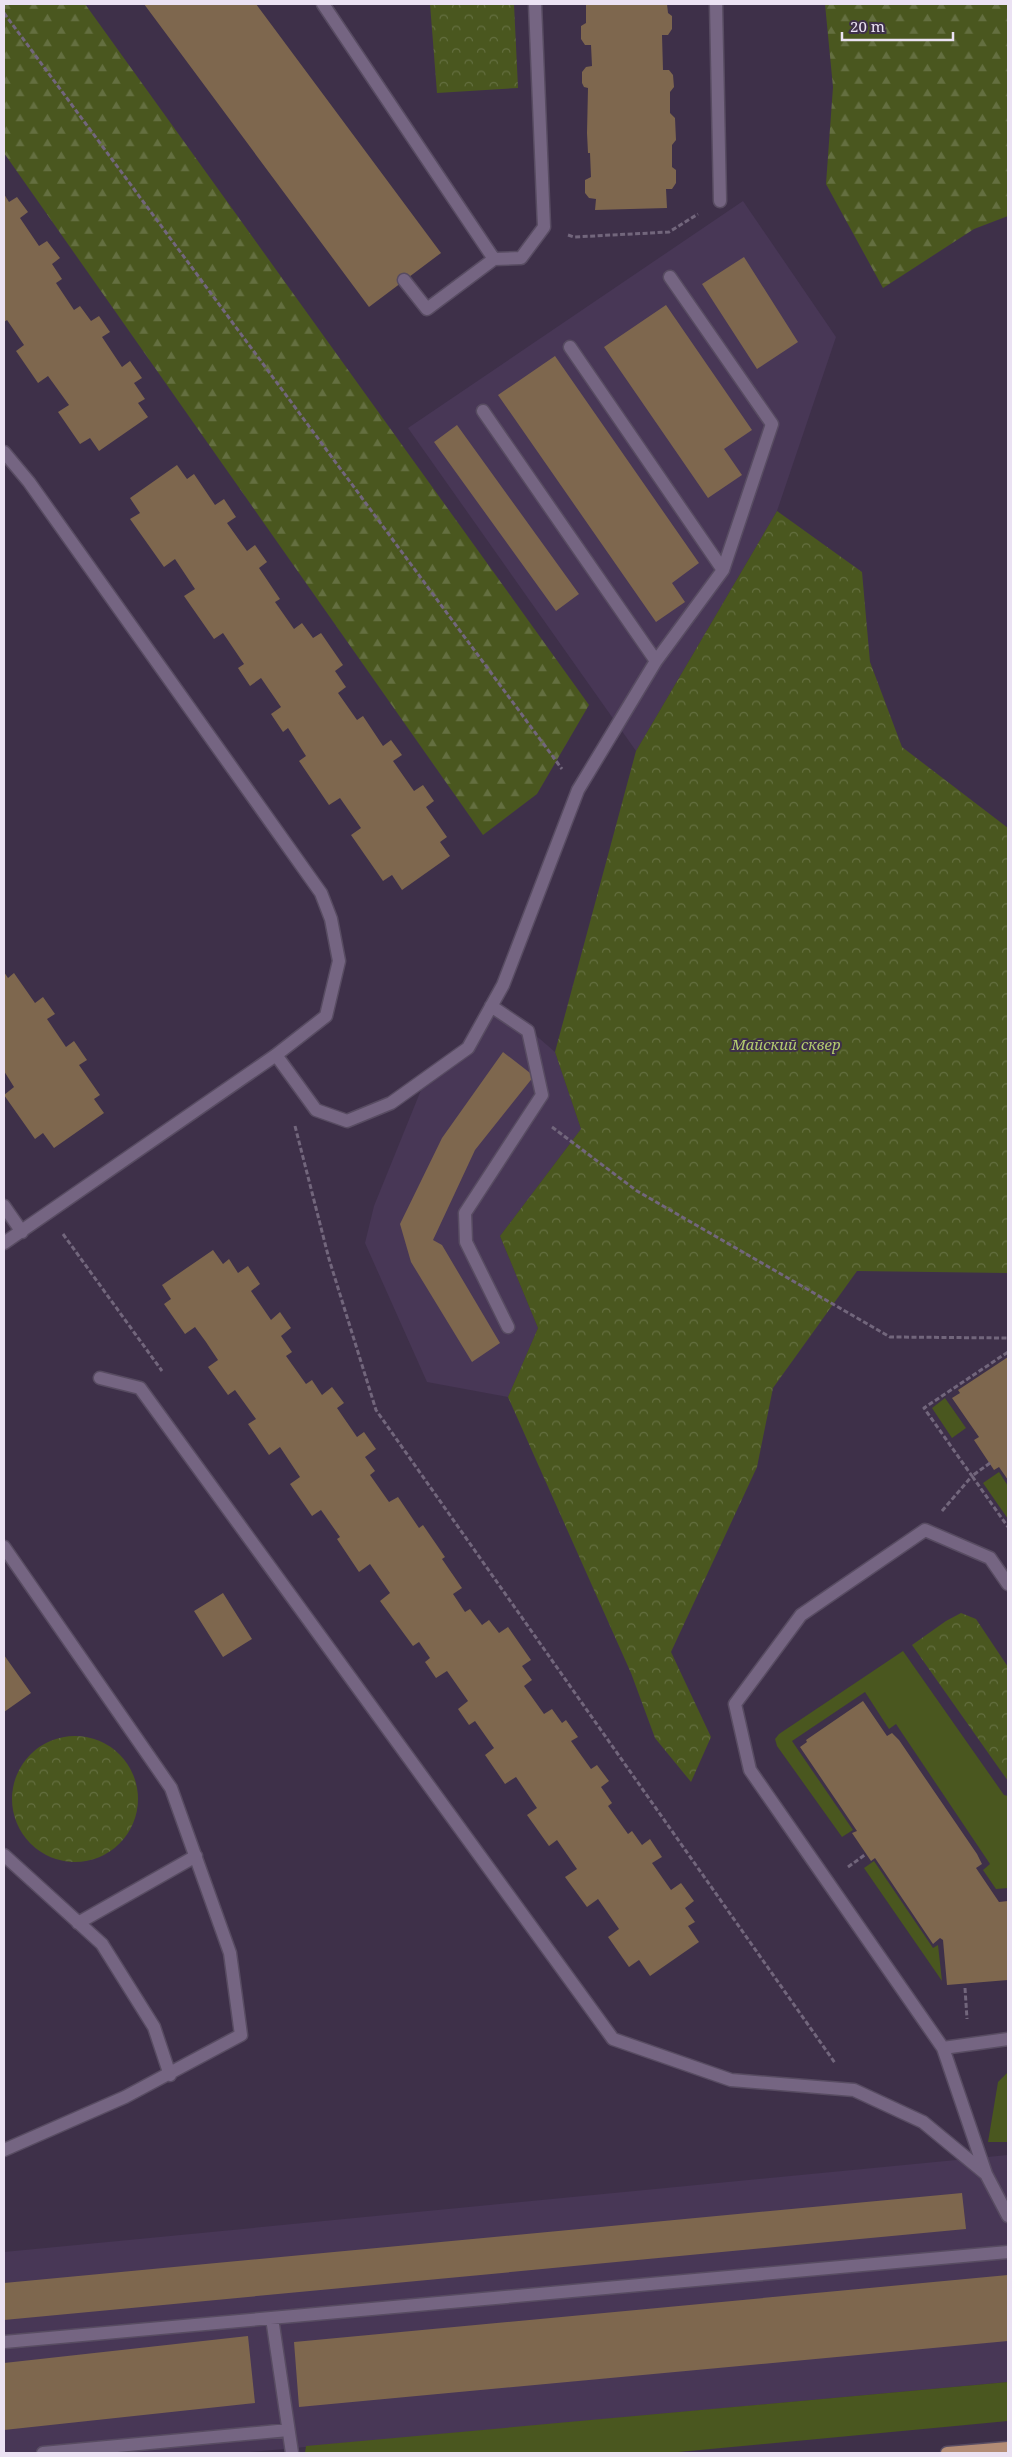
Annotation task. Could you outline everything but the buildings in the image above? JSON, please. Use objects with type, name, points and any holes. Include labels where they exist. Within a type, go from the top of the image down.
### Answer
[{"type":"main road","points":[[947,2453],[1008,2448]]},
{"type":"lane","points":[[323,4],[494,259]]},
{"type":"lane","points":[[404,280],[427,309],[494,259],[521,258],[544,227],[535,4]]},
{"type":"lane","points":[[716,4],[720,201]]},
{"type":"lane","points":[[276,1054],[316,1110],[348,1121],[391,1103],[468,1048],[503,985],[578,790],[656,661],[723,570],[772,424],[670,276]]},
{"type":"lane","points":[[570,347],[723,570]]},
{"type":"lane","points":[[482,412],[656,661]]},
{"type":"lane","points":[[4,452],[29,482],[321,893],[331,919],[339,961],[326,1016],[276,1054],[4,1243]]},
{"type":"lane","points":[[491,1006],[528,1031],[542,1095],[533,1112],[465,1213],[466,1242],[508,1328]]},
{"type":"lane","points":[[4,1206],[22,1232]]},
{"type":"lane","points":[[100,1378],[140,1388],[614,2039],[730,2080],[854,2090],[923,2122],[986,2174]]},
{"type":"lane","points":[[1008,1584],[990,1558],[925,1530],[801,1615],[735,1704],[750,1770],[943,2048],[986,2174],[1008,2216]]},
{"type":"lane","points":[[4,1547],[171,1788],[230,1953],[241,2035],[170,2075],[125,2097],[4,2150]]},
{"type":"lane","points":[[4,1855],[102,1944],[154,2028],[170,2075]]},
{"type":"lane","points":[[78,1922],[196,1856]]},
{"type":"lane","points":[[943,2048],[1008,2039]]},
{"type":"lane","points":[[4,2342],[1008,2252]]},
{"type":"lane","points":[[272,2318],[292,2453]]},
{"type":"lane","points":[[43,2453],[288,2430]]},
{"type":"path","points":[[4,13],[578,790]]},
{"type":"path","points":[[544,227],[574,237],[669,232],[720,201]]},
{"type":"path","points":[[299,1087],[295,1130],[329,1259],[376,1410],[854,2090]]},
{"type":"path","points":[[533,1112],[637,1191],[890,1337],[1008,1338]]},
{"type":"path","points":[[48,1213],[163,1372]]},
{"type":"path","points":[[1008,1352],[924,1408],[1008,1527]]},
{"type":"path","points":[[925,1530],[972,1476],[990,1464]]},
{"type":"path","points":[[853,1863],[866,1854]]},
{"type":"shaded area","points":[[743,201],[836,337],[777,511],[636,751],[408,428]]},
{"type":"shaded area","points":[[502,1006],[555,1052],[581,1129],[500,1236],[538,1328],[508,1397],[427,1382],[365,1243],[374,1206],[421,1090]]},
{"type":"shaded area","points":[[1008,2155],[1008,2382],[240,2453],[4,2453],[4,2252]]},
{"type":"green space","points":[[4,4],[85,4],[589,705],[537,794],[483,835],[4,153]]},
{"type":"green space","points":[[430,4],[514,4],[518,88],[437,93]]},
{"type":"green space","points":[[825,4],[1008,4],[1008,216],[974,229],[883,288],[826,184],[833,87]]},
{"type":"green space","name":"Майский сквер","points":[[777,511],[862,572],[870,662],[902,747],[1008,828],[1008,1273],[857,1271],[773,1388],[757,1467],[671,1652],[711,1737],[691,1782],[655,1738],[631,1673],[508,1397],[538,1328],[500,1236],[581,1129],[555,1052],[636,751]]},
{"type":"green space","points":[[945,1398],[966,1428],[952,1438],[932,1408]]},
{"type":"green space","points":[[999,1472],[1008,1486],[1008,1519],[983,1483]]},
{"type":"green space","points":[[961,1613],[976,1619],[1008,1667],[1008,1781],[912,1645],[946,1621]]},
{"type":"green space","points":[[903,1651],[1004,1795],[1008,1796],[1008,1888],[996,1889],[983,1870],[990,1864],[896,1724],[889,1729],[865,1692],[792,1741],[853,1830],[842,1837],[777,1746],[775,1739],[779,1734]]},
{"type":"green space","points":[[75,1736],[99,1741],[110,1746],[120,1754],[128,1764],[133,1775],[138,1799],[133,1823],[128,1834],[120,1844],[110,1852],[99,1857],[75,1862],[51,1857],[40,1852],[30,1844],[22,1834],[17,1823],[12,1799],[17,1775],[22,1764],[30,1754],[40,1746],[51,1741]]},
{"type":"green space","points":[[874,1861],[933,1948],[938,1945],[942,1981],[864,1868]]},
{"type":"green space","points":[[1008,2072],[1008,2142],[988,2142],[998,2082]]},
{"type":"green space","points":[[1008,2382],[1008,2421],[668,2453],[305,2453],[306,2446]]}]
